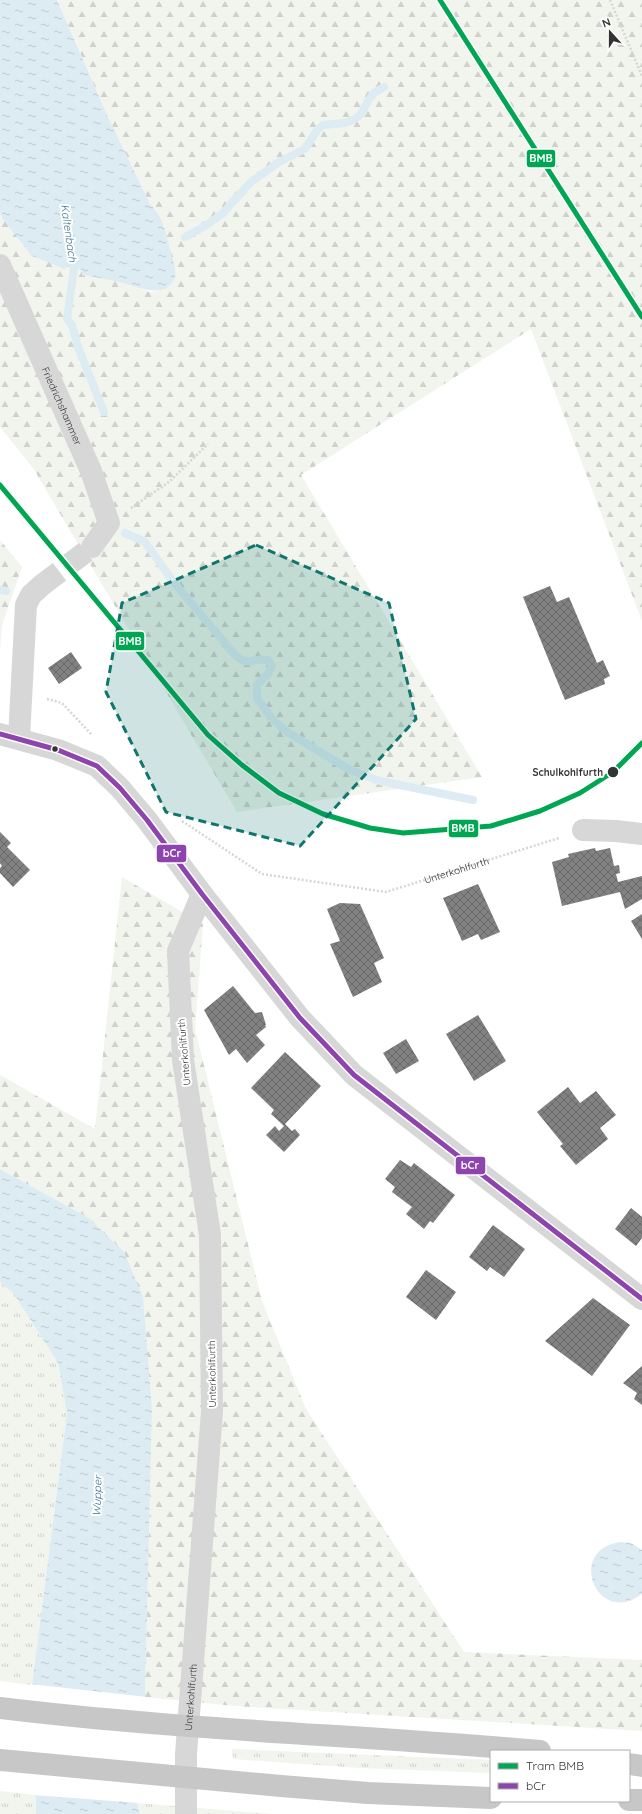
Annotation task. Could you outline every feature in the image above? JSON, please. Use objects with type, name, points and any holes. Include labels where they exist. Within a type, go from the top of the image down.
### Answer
[{"type":"highway","points":[[0,1708],[233,1730],[527,1750]]},
{"type":"highway","points":[[0,1760],[368,1793],[490,1798]]},
{"type":"highway","points":[[630,1764],[642,1766]]},
{"type":"highway","points":[[630,1800],[642,1800]]},
{"type":"street","name":"Friedrichshammer","points":[[0,265],[91,471],[109,523]]},
{"type":"street","points":[[92,547],[109,523]]},
{"type":"street","points":[[42,585],[31,596],[26,605],[10,736],[58,750],[97,766],[120,788],[147,820],[202,894],[300,1018],[354,1075],[642,1299]]},
{"type":"street","points":[[583,830],[616,831],[642,834]]},
{"type":"street","name":"Unterkohlfurth","points":[[186,1814],[186,1754],[212,1411],[210,1235],[183,1060],[178,951],[202,894]]},
{"type":"path","points":[[610,0],[642,76]]},
{"type":"path","points":[[109,523],[169,482],[208,444]]},
{"type":"path","name":"Unterkohlfurth","points":[[181,820],[262,874],[386,892],[583,830]]},
{"type":"highlighted area","points":[[256,545],[389,603],[416,719],[300,846],[166,812],[106,692],[122,603]]},
{"type":"green space","points":[[57,0],[642,0],[642,621],[531,329],[301,475],[482,777],[237,812],[33,468],[0,427],[0,212],[2,218],[68,266],[82,270],[82,275],[116,281],[151,292],[164,289],[172,284],[175,276],[165,230],[155,208],[150,204],[108,117]]},
{"type":"green space","points":[[0,540],[22,567],[2,625],[0,653]]},
{"type":"green space","points":[[122,877],[203,924],[195,1029],[262,1301],[306,1409],[464,1652],[642,1660],[642,1731],[235,1706],[145,1697],[152,1410],[89,1218],[0,1169],[0,1075],[95,1129]]},
{"type":"green space","points":[[0,1282],[14,1293],[58,1363],[67,1413],[32,1685],[0,1681]]},
{"type":"green space","points":[[232,1749],[490,1760],[490,1773],[359,1768],[233,1759]]},
{"type":"green space","points":[[0,1791],[35,1795],[36,1814],[0,1814]]},
{"type":"green space","points":[[137,1803],[272,1814],[140,1814]]},
{"type":"water","points":[[0,0],[57,0],[108,117],[150,204],[161,219],[174,264],[175,277],[171,285],[164,289],[148,290],[115,281],[82,275],[82,270],[68,266],[65,269],[32,256],[2,218],[0,212]]},
{"type":"water","name":"Wupper","points":[[0,1169],[89,1218],[124,1252],[143,1297],[152,1410],[145,1697],[137,1803],[140,1814],[36,1814],[32,1685],[67,1413],[58,1363],[14,1294],[0,1282]]},
{"type":"water","points":[[621,1542],[631,1543],[642,1550],[642,1594],[626,1602],[612,1601],[601,1594],[594,1583],[591,1570],[594,1558],[604,1548]]},
{"type":"pier","points":[[30,1684],[147,1697],[139,1803],[33,1795]]},
{"type":"building","points":[[550,586],[557,602],[569,597],[597,663],[603,660],[610,676],[604,679],[605,684],[565,700],[523,597]]},
{"type":"building","points":[[71,652],[82,668],[59,684],[48,668]]},
{"type":"building","points":[[0,832],[11,843],[7,847],[30,870],[13,887],[0,873],[0,868],[2,866],[0,863]]},
{"type":"building","points":[[595,848],[596,851],[610,848],[614,866],[619,865],[620,873],[616,874],[618,882],[642,876],[642,899],[625,909],[620,892],[562,906],[552,862],[569,857],[568,854]]},
{"type":"building","points":[[478,884],[500,932],[481,940],[478,934],[462,941],[443,898]]},
{"type":"building","points":[[340,903],[360,904],[384,958],[374,963],[382,982],[353,997],[330,944],[340,941],[327,909]]},
{"type":"building","points":[[642,914],[642,939],[631,921]]},
{"type":"building","points":[[233,986],[255,1013],[262,1012],[266,1025],[266,1027],[256,1035],[265,1045],[247,1063],[236,1049],[229,1055],[204,1010]]},
{"type":"building","points":[[478,1015],[506,1061],[474,1081],[446,1034]]},
{"type":"building","points":[[406,1039],[419,1061],[396,1074],[383,1053]]},
{"type":"building","points":[[285,1052],[321,1086],[285,1124],[292,1131],[295,1129],[300,1135],[284,1152],[266,1135],[275,1126],[279,1131],[284,1126],[271,1114],[274,1110],[251,1088]]},
{"type":"building","points":[[568,1087],[580,1103],[596,1091],[616,1115],[600,1128],[608,1139],[576,1165],[560,1146],[563,1144],[537,1112]]},
{"type":"building","points":[[400,1160],[411,1167],[414,1163],[455,1195],[433,1223],[430,1221],[424,1229],[406,1214],[412,1207],[392,1192],[395,1187],[385,1179]]},
{"type":"building","points":[[631,1208],[642,1217],[642,1238],[636,1246],[615,1229]]},
{"type":"building","points":[[493,1225],[525,1249],[504,1277],[490,1267],[487,1271],[469,1257]]},
{"type":"building","points":[[426,1270],[456,1292],[436,1320],[406,1297]]},
{"type":"building","points":[[593,1298],[630,1325],[592,1376],[545,1341]]},
{"type":"building","points":[[642,1366],[642,1405],[634,1399],[637,1393],[623,1383]]},
{"type":"waterway","points":[[185,237],[205,226],[222,214],[251,182],[279,162],[305,149],[317,130],[323,125],[345,123],[355,119],[361,114],[374,93],[384,87]]},
{"type":"waterway","name":"Kaltenbach","points":[[73,259],[74,269],[67,319],[72,325],[78,347],[104,412]]},
{"type":"waterway","points":[[125,533],[145,542],[172,580],[235,655],[248,662],[263,659],[268,660],[272,666],[267,675],[257,685],[257,698],[272,719],[287,732],[350,770],[380,781],[473,800]]},
{"type":"waterway","name":"Kaltenbach","points":[[0,590],[6,591]]},
{"type":"tunnel","points":[[42,585],[92,547]]},
{"type":"tram line","name":"BMB","points":[[440,0],[642,317]]},
{"type":"tram line","name":"BMB","points":[[0,485],[208,735],[242,765],[279,793],[323,814],[370,828],[403,833],[491,826],[540,811],[580,793],[613,772],[642,743]]},
{"type":"transit line","name":"bCr","points":[[0,734],[58,750],[97,766],[120,788],[147,820],[202,894],[300,1018],[354,1075],[642,1299]]},
{"type":"place","name":"Schulkohlfurth","points":[[613,772]]}]
